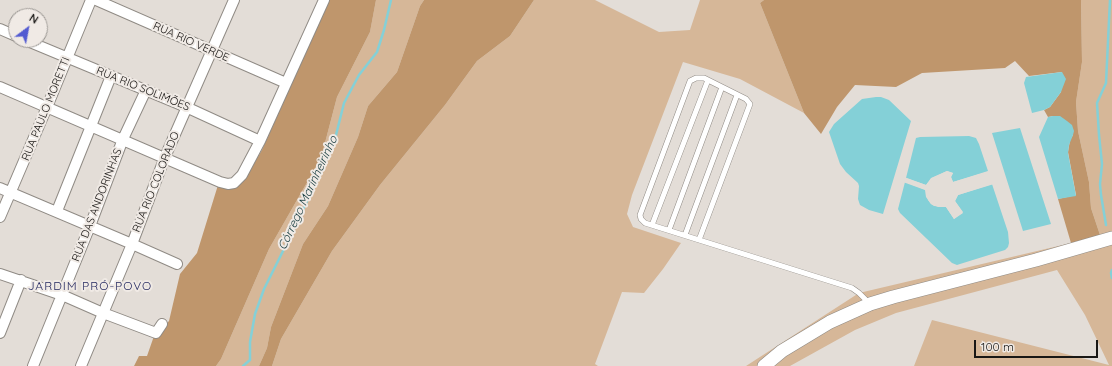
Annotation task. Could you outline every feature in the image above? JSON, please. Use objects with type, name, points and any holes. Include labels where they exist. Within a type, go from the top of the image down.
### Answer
[{"type":"main road","points":[[764,366],[782,351],[830,322],[870,304],[1036,260],[1112,238]]},
{"type":"street","name":"RUA PAULO MORETTI","points":[[0,217],[91,0]]},
{"type":"street","name":"RUA RIO VERDE","points":[[96,0],[286,83]]},
{"type":"street","name":"RUA RIO COLORADO","points":[[81,366],[132,244],[165,157],[234,0]]},
{"type":"street","points":[[0,87],[220,182],[228,184],[234,182],[242,175],[260,141],[324,0]]},
{"type":"street","name":"RUA RIO SOLIMÕES","points":[[43,48],[186,107],[260,141]]},
{"type":"street","points":[[57,211],[111,76]]},
{"type":"street","name":"RUA DAS ANDORINHAS","points":[[33,366],[90,226],[123,139],[146,90]]},
{"type":"street","points":[[0,188],[57,211],[177,264]]},
{"type":"street","points":[[0,274],[62,295],[103,313],[159,328]]},
{"type":"street","points":[[0,333],[21,280]]},
{"type":"lane","points":[[699,240],[750,104],[746,99],[704,78],[696,78],[690,82],[640,215],[641,220],[645,223],[685,235],[699,240],[852,288],[859,292],[870,304]]},
{"type":"lane","points":[[652,225],[708,80]]},
{"type":"lane","points":[[669,230],[722,87]]},
{"type":"lane","points":[[685,235],[737,95]]},
{"type":"shaded area","points":[[328,0],[376,0],[370,32],[337,97],[321,158],[269,249],[221,359],[216,366],[134,366],[139,356],[147,356],[154,336],[169,321],[180,274],[197,253],[218,185],[245,178],[262,150]]},
{"type":"shaded area","points":[[376,0],[424,0],[420,6],[397,72],[368,106],[358,137],[328,206],[303,244],[271,327],[267,348],[259,366],[216,366],[221,359],[269,249],[321,158],[337,97],[370,32]]},
{"type":"shaded area","points":[[424,0],[534,0],[510,36],[477,61],[445,105],[380,185],[332,251],[281,339],[272,366],[259,366],[267,348],[271,327],[303,244],[328,206],[358,137],[368,106],[397,72],[420,6]]},
{"type":"shaded area","points":[[534,0],[595,0],[659,32],[690,30],[700,0],[764,0],[760,3],[804,113],[740,79],[683,62],[632,195],[627,214],[633,227],[681,243],[644,293],[622,292],[595,364],[598,366],[272,366],[281,339],[332,251],[380,185],[445,105],[477,61],[510,36]]},
{"type":"shaded area","points":[[764,0],[1081,0],[1082,62],[1076,102],[1078,131],[1089,182],[1091,208],[1100,235],[1071,243],[1058,199],[1076,195],[1068,152],[1070,140],[1073,135],[1053,116],[1048,117],[1044,110],[1050,107],[1061,92],[1062,72],[1029,76],[1015,61],[1005,68],[922,73],[896,87],[855,85],[837,107],[821,134],[804,113],[760,3]]},
{"type":"shaded area","points":[[1081,0],[1112,0],[1112,234],[892,294],[759,366],[746,366],[859,293],[1100,235],[1091,208],[1089,182],[1078,131],[1076,102],[1082,62]]},
{"type":"shaded area","points":[[1112,240],[1112,366],[914,366],[932,320],[1109,365],[1085,315],[1057,270],[896,313],[855,330],[790,366],[769,366],[784,353],[862,312]]},
{"type":"water","points":[[1062,72],[1066,79],[1061,92],[1050,107],[1032,113],[1024,83],[1026,77]]},
{"type":"water","points":[[876,97],[889,100],[911,121],[883,214],[869,210],[860,205],[858,199],[858,183],[840,164],[829,132],[834,124],[862,99]]},
{"type":"water","points":[[1060,116],[1067,121],[1072,125],[1074,131],[1068,153],[1076,196],[1058,199],[1039,137],[1048,117]]},
{"type":"water","points":[[1020,128],[1051,224],[1023,231],[992,133]]},
{"type":"water","points":[[969,136],[976,138],[988,171],[953,182],[951,177],[953,173],[947,171],[932,178],[926,185],[906,178],[916,138]]},
{"type":"water","points":[[905,182],[926,190],[928,200],[931,204],[934,206],[946,207],[954,219],[963,212],[955,201],[958,195],[992,184],[1008,232],[1008,247],[1005,250],[957,265],[952,263],[900,213],[898,209]]},
{"type":"pier","points":[[947,171],[953,173],[951,177],[953,182],[990,171],[989,173],[953,184],[949,178],[950,175],[947,173],[933,179],[926,187],[904,178],[926,185],[931,178]]},
{"type":"pier","points":[[904,180],[927,188],[928,196],[932,202],[939,206],[947,205],[954,216],[960,212],[953,201],[956,194],[992,182],[994,184],[958,195],[955,201],[963,213],[954,219],[946,207],[938,207],[931,204],[926,197],[925,190],[903,182]]},
{"type":"waterway","name":"Córrego Marinheirinho","points":[[243,366],[250,360],[250,342],[255,314],[264,289],[334,143],[344,103],[359,75],[377,52],[391,0]]},
{"type":"waterway","points":[[1106,225],[1100,184],[1102,164],[1097,103],[1106,83],[1110,0]]},
{"type":"waterway","points":[[1112,270],[1112,278]]},
{"type":"district","name":"JARDIM PRÓ-POVO","points":[[90,286]]}]
